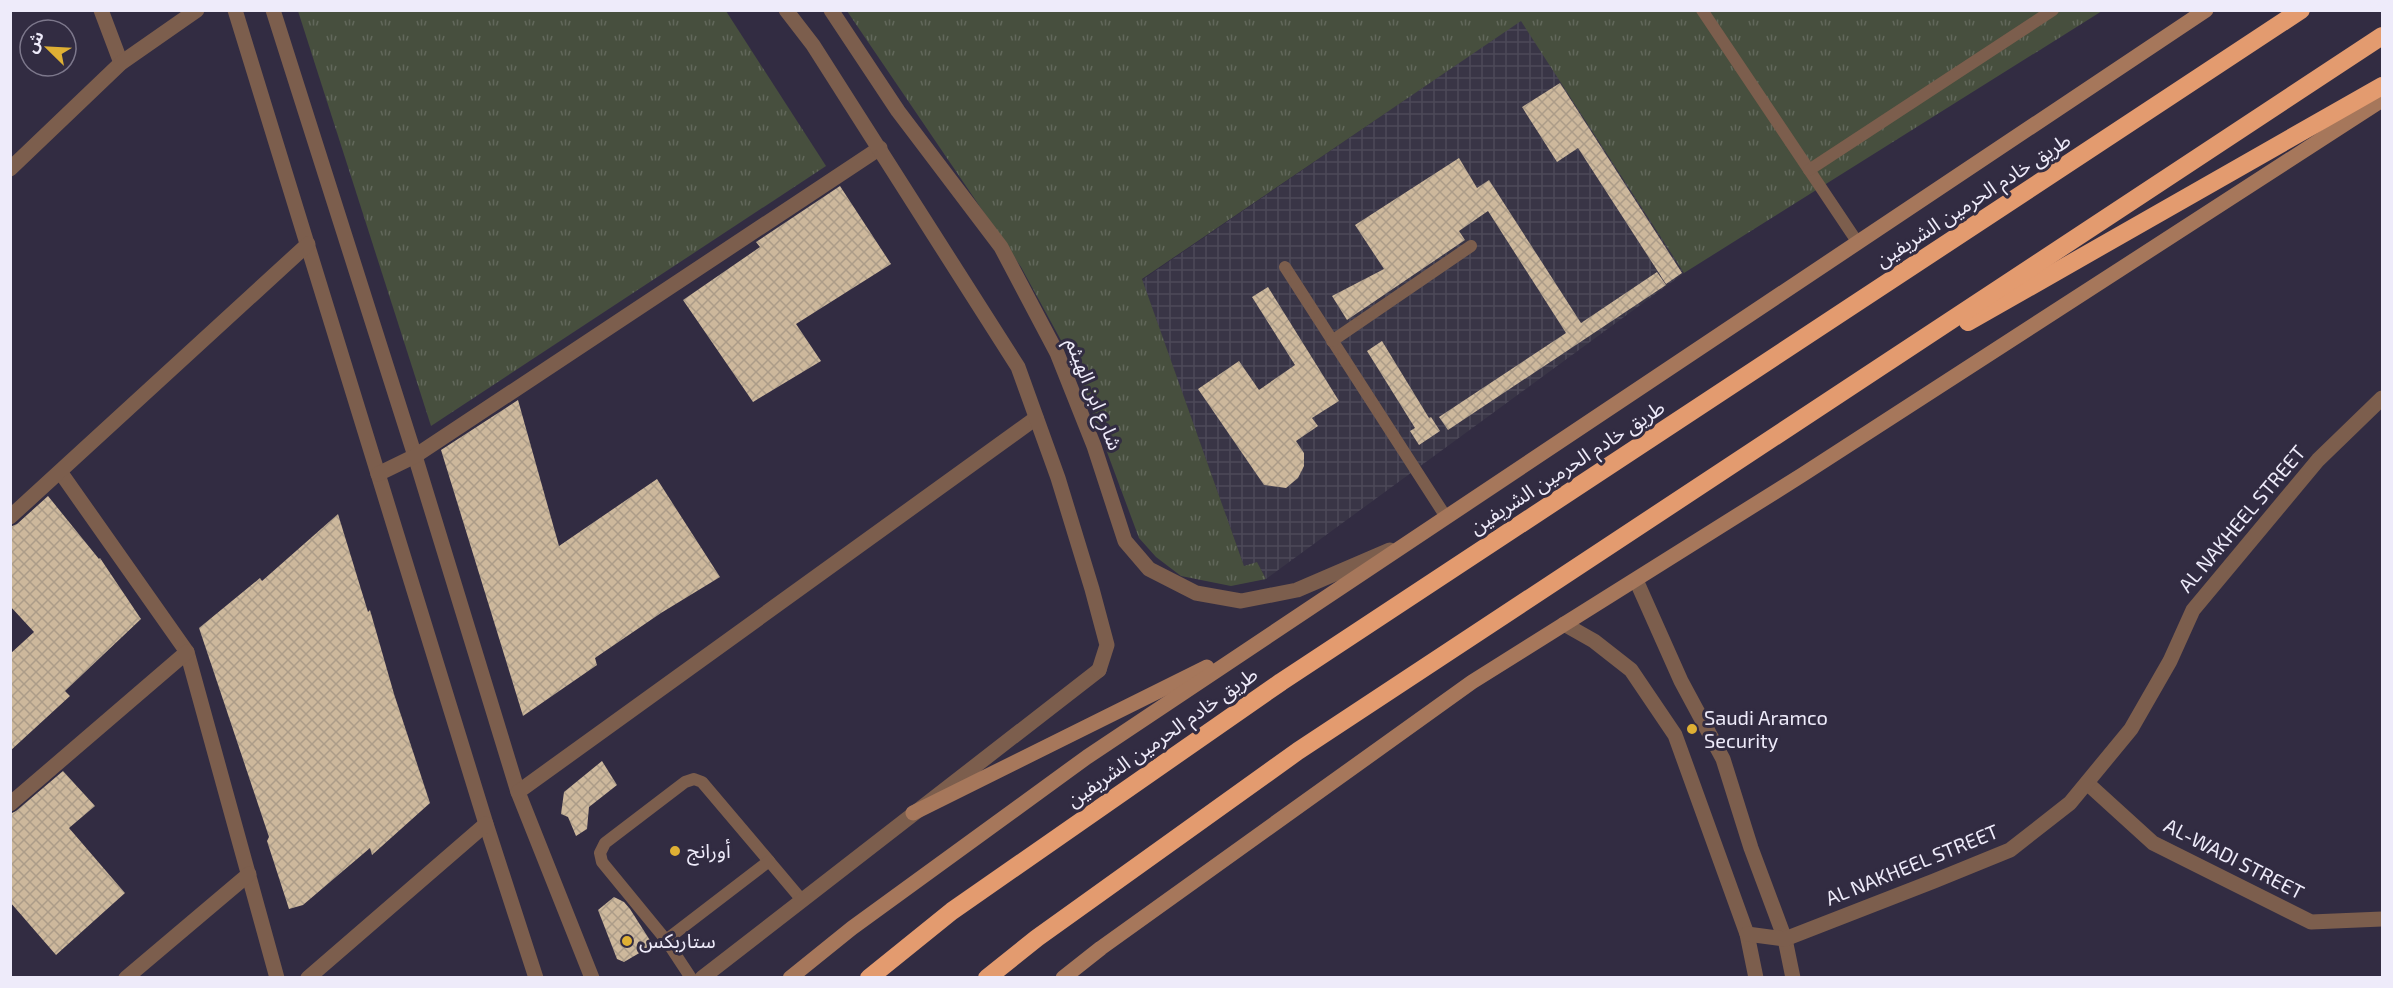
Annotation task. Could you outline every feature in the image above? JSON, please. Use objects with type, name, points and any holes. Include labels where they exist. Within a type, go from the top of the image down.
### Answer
[{"type":"highway","name":"طريق خادم الحرمين الشريفين","points":[[869,978],[952,911],[1281,682],[2301,10]]},
{"type":"highway","points":[[987,978],[1037,938],[1298,751],[2382,36]]},
{"type":"highway","points":[[1815,409],[2382,86]]},
{"type":"main road","points":[[790,978],[852,928],[1077,764],[2206,10]]},
{"type":"main road","points":[[1063,978],[1111,941],[1472,682],[1803,475],[2382,100]]},
{"type":"main road","points":[[914,813],[1263,639]]},
{"type":"street","points":[[101,10],[121,63]]},
{"type":"street","points":[[10,169],[121,63],[197,10]]},
{"type":"street","points":[[235,10],[486,824],[536,978]]},
{"type":"street","points":[[273,10],[415,456],[518,792],[592,978]]},
{"type":"street","points":[[702,978],[1099,670],[1107,645],[1058,478],[1018,367],[880,148],[813,45],[786,10]]},
{"type":"street","name":"شارع ابن الهيثم","points":[[831,10],[898,111],[1001,247],[1057,353],[1094,446],[1125,541],[1149,569],[1196,593],[1241,601],[1297,590],[1409,542]]},
{"type":"street","points":[[378,474],[415,456],[880,148]]},
{"type":"street","points":[[10,517],[61,473],[308,244]]},
{"type":"street","name":"AL NAKHEEL STREET","points":[[1747,934],[1785,939],[2010,850],[2070,803],[2131,729],[2170,661],[2193,610],[2318,460],[2382,398]]},
{"type":"street","points":[[518,792],[1036,418]]},
{"type":"street","points":[[61,473],[187,652],[277,978]]},
{"type":"street","points":[[1636,580],[1681,681],[1723,759],[1751,848],[1785,939],[1793,978]]},
{"type":"street","points":[[1564,624],[1594,640],[1631,670],[1675,735],[1747,934],[1756,978]]},
{"type":"street","points":[[10,804],[187,652]]},
{"type":"street","name":"AL-WADI STREET","points":[[2086,783],[2153,843],[2312,922],[2382,919]]},
{"type":"street","points":[[308,978],[486,824]]},
{"type":"street","points":[[126,978],[249,874]]},
{"type":"lane","points":[[1702,10],[1858,243]]},
{"type":"lane","points":[[1809,170],[2053,10]]},
{"type":"lane","points":[[1332,341],[1471,246]]},
{"type":"lane","points":[[1285,267],[1446,517]]},
{"type":"lane","points":[[691,978],[666,940],[602,862],[600,853],[605,843],[686,782],[694,779],[702,782],[801,899]]},
{"type":"lane","points":[[666,940],[769,861]]},
{"type":"shaded area","points":[[1523,19],[1684,273],[1266,579],[1257,562],[1244,566],[1142,280]]},
{"type":"green space","points":[[298,11],[726,11],[826,166],[431,426]]},
{"type":"green space","points":[[847,11],[2102,11],[1684,273],[1521,21],[1142,279],[1244,566],[1257,562],[1266,579],[1231,586],[1181,576],[1156,557],[1139,538],[1075,366],[1021,267]]},
{"type":"building","points":[[1560,83],[1682,273],[1666,284],[1578,148],[1557,162],[1522,107]]},
{"type":"building","points":[[1459,158],[1477,188],[1489,180],[1581,323],[1657,272],[1666,285],[1448,430],[1439,417],[1566,333],[1488,211],[1459,231],[1465,240],[1347,320],[1332,296],[1384,269],[1355,225]]},
{"type":"building","points":[[840,186],[891,264],[796,324],[821,361],[753,402],[683,300],[760,247],[756,242]]},
{"type":"building","points":[[1268,287],[1339,401],[1312,418],[1318,426],[1296,441],[1304,453],[1304,466],[1298,478],[1286,488],[1264,485],[1198,389],[1239,361],[1259,390],[1295,365],[1252,297]]},
{"type":"building","points":[[1382,341],[1429,418],[1431,417],[1440,431],[1419,445],[1410,431],[1415,428],[1367,351]]},
{"type":"building","points":[[518,400],[559,546],[657,479],[720,577],[661,613],[595,658],[597,665],[523,716],[441,450]]},
{"type":"building","points":[[48,496],[100,558],[141,619],[65,691],[70,696],[10,751],[10,654],[34,632],[10,606],[10,527],[17,524]]},
{"type":"building","points":[[338,514],[430,803],[372,855],[370,848],[303,905],[289,909],[267,841],[269,837],[199,628],[260,578],[262,581]]},
{"type":"building","points":[[602,761],[617,785],[589,807],[587,829],[576,836],[568,817],[561,814],[564,792]]},
{"type":"building","points":[[63,771],[95,806],[69,828],[125,893],[56,955],[10,902],[10,814]]},
{"type":"building","points":[[614,897],[624,902],[630,909],[653,945],[624,962],[617,959],[598,910]]},
{"type":"place","name":"Saudi Aramco Security","points":[[1692,729]]},
{"type":"place","name":"أورانج","points":[[675,851]]},
{"type":"place","name":"ستاربكس","points":[[627,941]]}]
